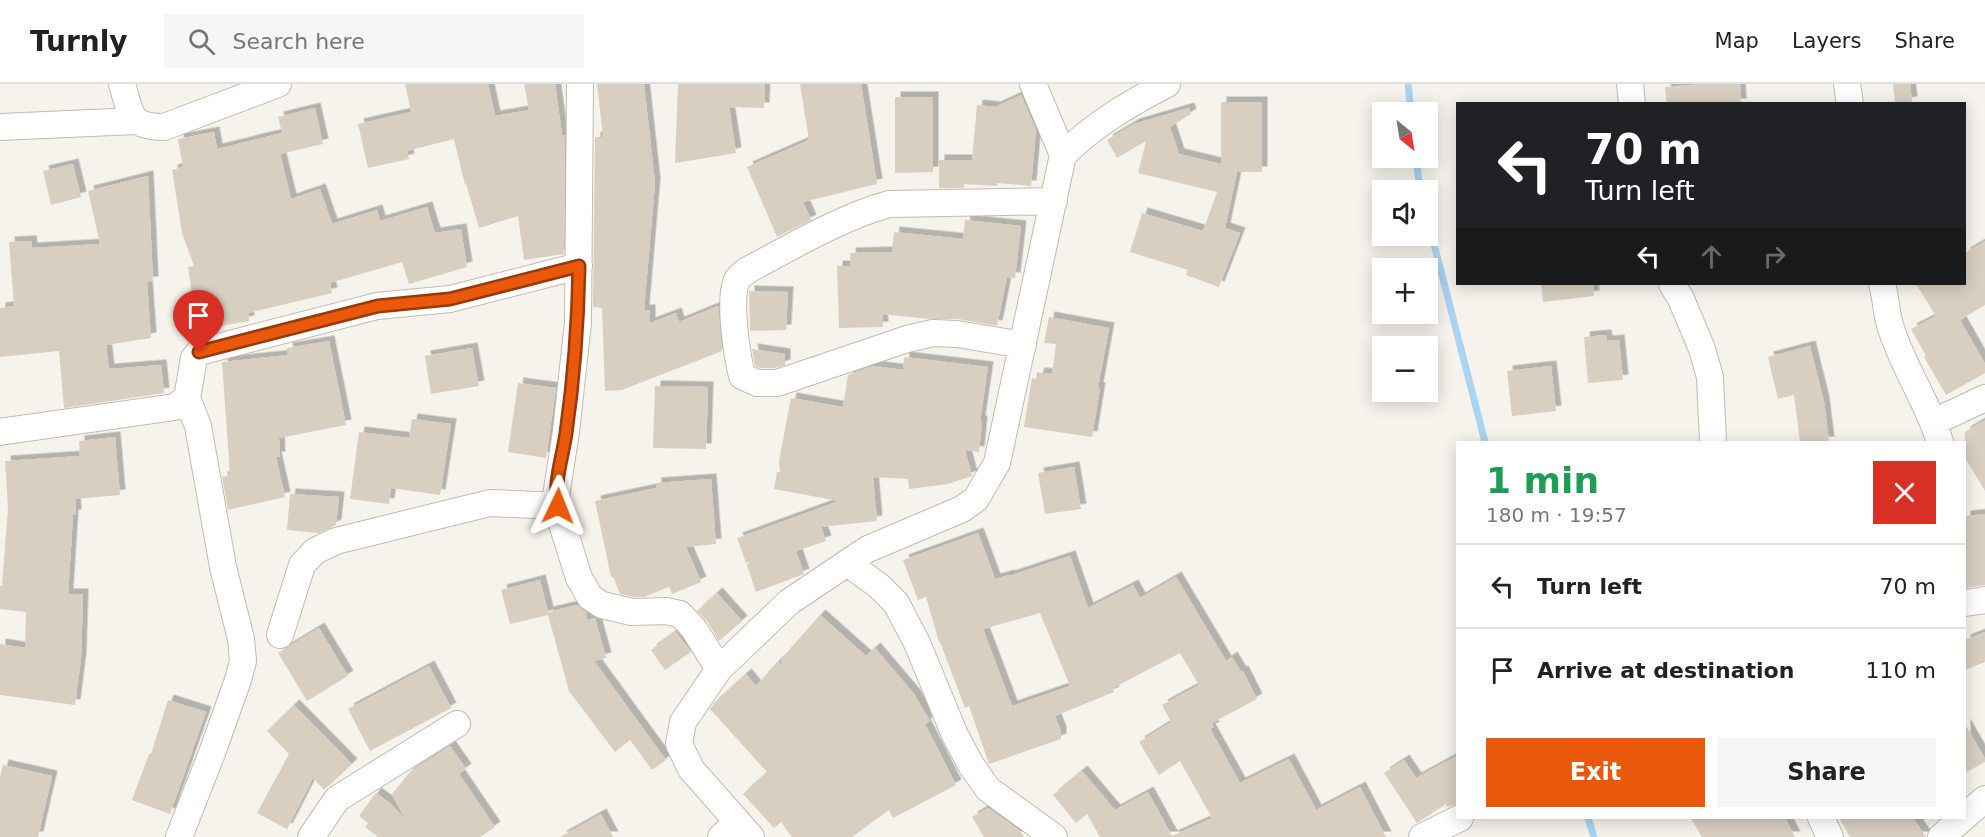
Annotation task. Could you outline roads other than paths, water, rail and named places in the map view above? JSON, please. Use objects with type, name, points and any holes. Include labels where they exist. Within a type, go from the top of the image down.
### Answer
[{"type":"street","points":[[122,84],[129,110],[136,121],[146,127],[165,127],[278,84]]},
{"type":"street","points":[[580,84],[578,322],[566,432],[556,496],[558,506],[579,578],[590,597],[602,605],[632,612],[666,610],[680,614],[694,629],[719,669]]},
{"type":"street","points":[[737,832],[691,769],[679,744],[682,722],[719,669],[789,602],[846,563],[868,549],[962,509],[976,499],[997,464],[1063,155],[1033,84]]},
{"type":"street","points":[[1063,155],[1082,137],[1126,105],[1167,84]]},
{"type":"street","points":[[1630,84],[1632,102]]},
{"type":"street","points":[[1847,84],[1850,102]]},
{"type":"street","points":[[0,127],[136,121]]},
{"type":"street","points":[[1023,345],[957,334],[933,333],[777,382],[756,383],[742,376],[738,358],[733,295],[738,279],[748,270],[873,208],[889,204],[1054,201]]},
{"type":"street","points":[[179,837],[212,753],[243,661],[242,639],[223,567],[198,426],[187,398],[196,354],[378,306],[450,299],[579,266]]},
{"type":"street","points":[[1673,285],[1702,349],[1710,377],[1713,441]]},
{"type":"street","points":[[1882,285],[1890,325],[1937,432],[1985,398]]},
{"type":"street","points":[[0,432],[175,407],[187,398]]},
{"type":"street","points":[[280,635],[302,565],[315,551],[336,541],[490,503],[558,506]]},
{"type":"street","points":[[846,563],[879,586],[896,603],[917,643],[955,735],[971,765],[988,789],[1054,837]]},
{"type":"street","points":[[1966,603],[1985,600]]},
{"type":"street","points":[[311,837],[338,799],[456,724]]},
{"type":"street","points":[[1966,815],[1985,799]]},
{"type":"street","points":[[1422,837],[1458,819]]},
{"type":"street","points":[[1821,819],[1830,837]]},
{"type":"street","points":[[1941,837],[1962,819]]},
{"type":"waterway","points":[[1408,84],[1410,102]]},
{"type":"waterway","points":[[1417,168],[1419,180]]},
{"type":"waterway","points":[[1434,246],[1485,441]]},
{"type":"waterway","points":[[1588,819],[1594,837]]}]
